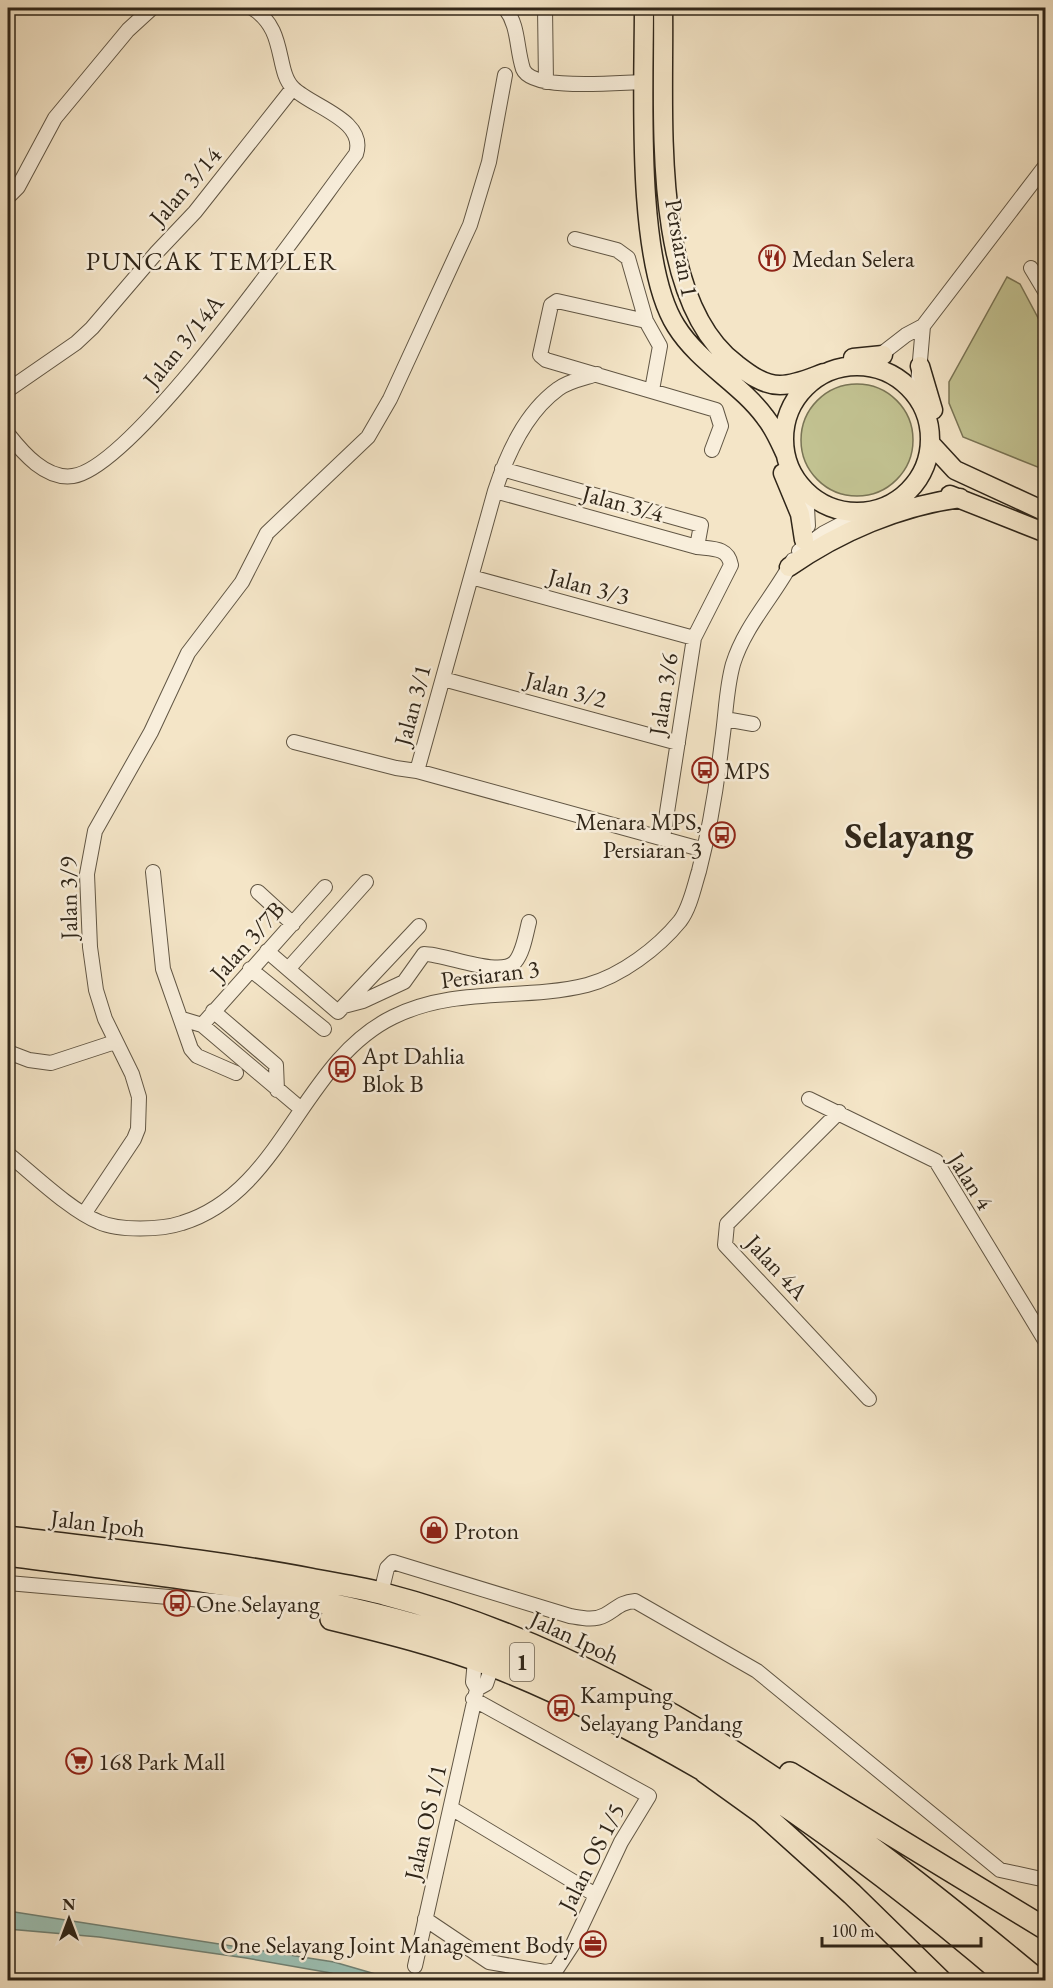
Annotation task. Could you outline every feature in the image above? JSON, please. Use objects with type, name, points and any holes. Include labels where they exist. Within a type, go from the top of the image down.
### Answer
[{"type":"highway","name":"Jalan Ipoh","points":[[8,1537],[268,1571],[381,1593],[489,1626],[572,1660],[708,1734],[801,1796],[943,1901],[1038,1980]]},
{"type":"highway","name":"Jalan Ipoh","points":[[8,1555],[312,1600],[418,1626],[525,1664],[622,1708],[699,1750],[849,1852],[931,1913],[1010,1980]]},
{"type":"highway","points":[[154,1575],[180,1589],[354,1624],[484,1663],[564,1698],[694,1765],[758,1804],[875,1884],[1005,1980]]},
{"type":"highway","points":[[572,1660],[660,1700],[747,1747],[1044,1927]]},
{"type":"highway","points":[[694,1765],[762,1813],[852,1894],[940,1980]]},
{"type":"main road","name":"Persiaran 1","points":[[644,8],[649,219],[659,282],[666,305],[676,326],[699,355],[752,402],[774,430],[785,453]]},
{"type":"main road","name":"Persiaran 1","points":[[663,8],[668,207],[677,264],[699,319],[714,343],[756,379]]},
{"type":"main road","points":[[756,379],[766,374],[804,370],[846,358],[883,355]]},
{"type":"main road","points":[[756,379],[785,384],[843,367],[862,365],[883,370],[902,380],[917,395],[928,418],[931,444],[926,466],[909,491],[889,504],[866,512],[847,511],[829,507],[799,484],[785,453],[783,434],[791,407],[808,384],[824,373]]},
{"type":"main road","points":[[920,366],[955,470]]},
{"type":"main road","points":[[752,402],[800,514],[797,553],[930,502],[960,498]]},
{"type":"main road","points":[[931,444],[955,470],[1046,512]]},
{"type":"main road","points":[[909,491],[936,492],[960,498],[1046,533]]},
{"type":"street","points":[[8,197],[18,187],[55,118],[128,30],[152,8]]},
{"type":"street","points":[[252,8],[275,34],[293,88]]},
{"type":"street","points":[[505,8],[513,19],[524,72],[531,78],[546,82],[644,82]]},
{"type":"street","points":[[544,8],[546,82]]},
{"type":"street","name":"Jalan 3/9","points":[[84,1214],[138,1129],[139,1097],[132,1074],[115,1042],[96,990],[90,947],[87,874],[90,844],[132,761],[151,732],[188,653],[242,582],[267,533],[368,437],[390,399],[470,225],[489,162],[505,75]]},
{"type":"street","name":"Jalan 3/14","points":[[8,390],[76,343],[92,328],[195,212],[293,88]]},
{"type":"street","name":"Jalan 3/14A","points":[[8,434],[26,457],[55,475],[77,476],[128,442],[186,378],[356,154],[358,146],[352,128],[293,88]]},
{"type":"street","points":[[862,365],[883,355],[906,334],[923,326],[1046,165]]},
{"type":"street","points":[[575,239],[623,252],[628,258],[646,321],[660,346],[652,390]]},
{"type":"street","points":[[1031,268],[1046,293]]},
{"type":"street","points":[[646,321],[562,301],[553,303],[540,355],[546,360],[716,410],[721,426],[712,450]]},
{"type":"street","points":[[917,395],[923,326]]},
{"type":"street","name":"Jalan 3/1","points":[[597,374],[558,388],[526,424],[509,451],[495,491],[417,771],[704,850]]},
{"type":"street","points":[[502,469],[701,525],[697,546]]},
{"type":"street","name":"Persiaran 3","points":[[8,1154],[84,1214],[101,1223],[146,1229],[182,1223],[224,1201],[248,1178],[286,1136],[300,1108],[338,1060],[362,1037],[392,1017],[427,1004],[464,995],[561,989],[588,984],[615,974],[663,939],[682,918],[693,892],[704,850],[729,682],[740,646],[797,553],[809,520],[799,484]]},
{"type":"street","name":"Jalan 3/4","points":[[495,491],[697,546],[724,551],[730,557],[731,565]]},
{"type":"street","name":"Persiaran 3","points":[[797,553],[824,533],[866,512]]},
{"type":"street","name":"Jalan 3/6","points":[[663,838],[694,638],[731,565]]},
{"type":"street","name":"Jalan 3/3","points":[[471,577],[694,638]]},
{"type":"street","name":"Jalan 3/2","points":[[443,679],[678,743]]},
{"type":"street","points":[[725,719],[753,724]]},
{"type":"street","points":[[294,742],[396,768],[417,771]]},
{"type":"street","points":[[153,872],[163,969],[191,1049],[197,1056],[236,1073]]},
{"type":"street","points":[[289,968],[366,882]]},
{"type":"street","name":"Jalan 3/7B","points":[[202,1025],[325,887]]},
{"type":"street","points":[[258,892],[293,924]]},
{"type":"street","points":[[344,1006],[363,1001],[404,982],[424,954],[496,969],[510,966],[517,960],[529,922]]},
{"type":"street","points":[[267,951],[338,1012],[419,926]]},
{"type":"street","points":[[250,969],[324,1029]]},
{"type":"street","points":[[213,1011],[276,1065],[277,1090]]},
{"type":"street","points":[[182,1019],[202,1025],[300,1108]]},
{"type":"street","points":[[8,1052],[28,1060],[51,1063],[115,1042]]},
{"type":"street","name":"Jalan 4","points":[[809,1099],[936,1161],[1046,1342]]},
{"type":"street","name":"Jalan 4A","points":[[839,1112],[727,1224],[724,1235],[725,1245],[869,1399]]},
{"type":"street","points":[[381,1593],[387,1569],[393,1562],[570,1616],[588,1619],[604,1616],[625,1602],[635,1601],[757,1671],[1000,1870],[1046,1880]]},
{"type":"street","points":[[8,1576],[37,1585]]},
{"type":"street","points":[[8,1582],[272,1606]]},
{"type":"street","name":"Jalan OS 1/1","points":[[415,1966],[475,1694],[486,1684],[484,1663]]},
{"type":"street","name":"Jalan OS 1/5","points":[[425,1919],[489,1962],[545,1972],[556,1970],[573,1944],[594,1894],[649,1796],[475,1694]]},
{"type":"street","points":[[451,1808],[594,1894]]},
{"type":"green space","points":[[1007,277],[1020,284],[1045,331],[1045,470],[963,437],[949,403],[949,382]]},
{"type":"green space","points":[[857,384],[878,389],[896,401],[908,419],[913,440],[908,461],[896,479],[878,491],[857,496],[836,491],[818,479],[806,461],[801,440],[806,419],[818,401],[836,389]]},
{"type":"shaded area","points":[[8,1911],[334,1962],[396,1980],[350,1980],[331,1973],[246,1958],[99,1937],[8,1929]]},
{"type":"place","name":"Medan Selera","points":[[772,258]]},
{"type":"place","name":"MPS","points":[[705,770]]},
{"type":"place","name":"Menara MPS, Persiaran 3","points":[[722,835]]},
{"type":"place","name":"Apt Dahlia Blok B","points":[[342,1069]]},
{"type":"place","name":"Proton","points":[[434,1530]]},
{"type":"place","name":"One Selayang","points":[[177,1603]]},
{"type":"place","name":"Kampung Selayang Pandang","points":[[561,1708]]},
{"type":"place","name":"168 Park Mall","points":[[79,1761]]},
{"type":"place","name":"One Selayang Joint Management Body","points":[[593,1944]]},
{"type":"district","name":"PUNCAK TEMPLER","points":[[212,261]]},
{"type":"district","name":"Selayang","points":[[909,835]]}]
